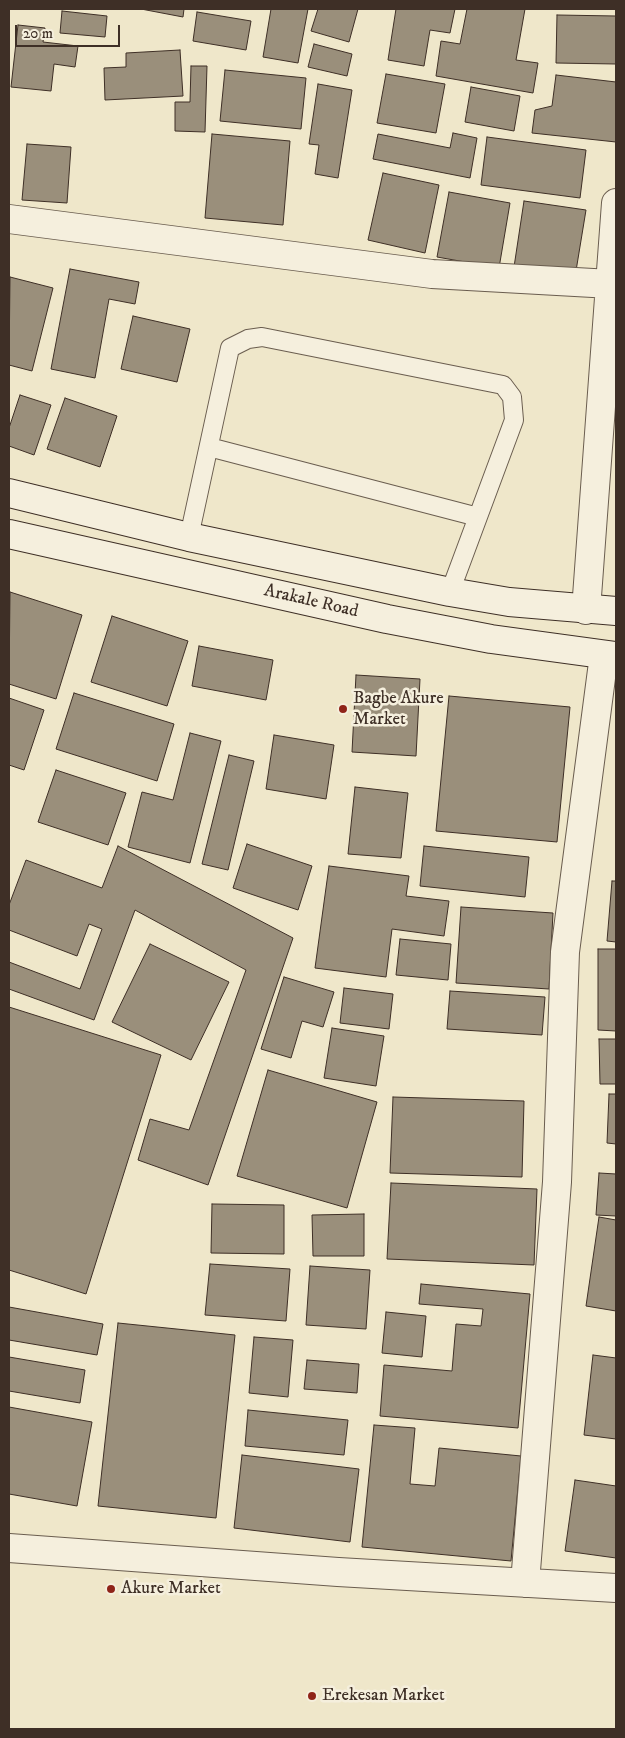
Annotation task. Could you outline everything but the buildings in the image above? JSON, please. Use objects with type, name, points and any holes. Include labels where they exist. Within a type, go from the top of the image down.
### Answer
[{"type":"street","points":[[586,610],[616,204]]},
{"type":"street","points":[[9,220],[432,274],[611,284]]},
{"type":"street","points":[[9,493],[189,537],[450,592],[586,610],[616,612]]},
{"type":"street","name":"Arakale Road","points":[[9,534],[387,619],[491,639],[610,656]]},
{"type":"street","points":[[526,1583],[557,1182],[565,952],[610,656]]},
{"type":"street","points":[[9,1548],[329,1572],[616,1588]]},
{"type":"lane","points":[[189,537],[230,348],[248,339],[262,337],[503,385],[512,397],[514,420],[450,592]]},
{"type":"lane","points":[[209,447],[478,517]]},
{"type":"place","name":"Bagbe Akure Market","points":[[343,709]]},
{"type":"place","name":"Akure Market","points":[[111,1589]]},
{"type":"place","name":"Erekesan Market","points":[[312,1696]]}]
